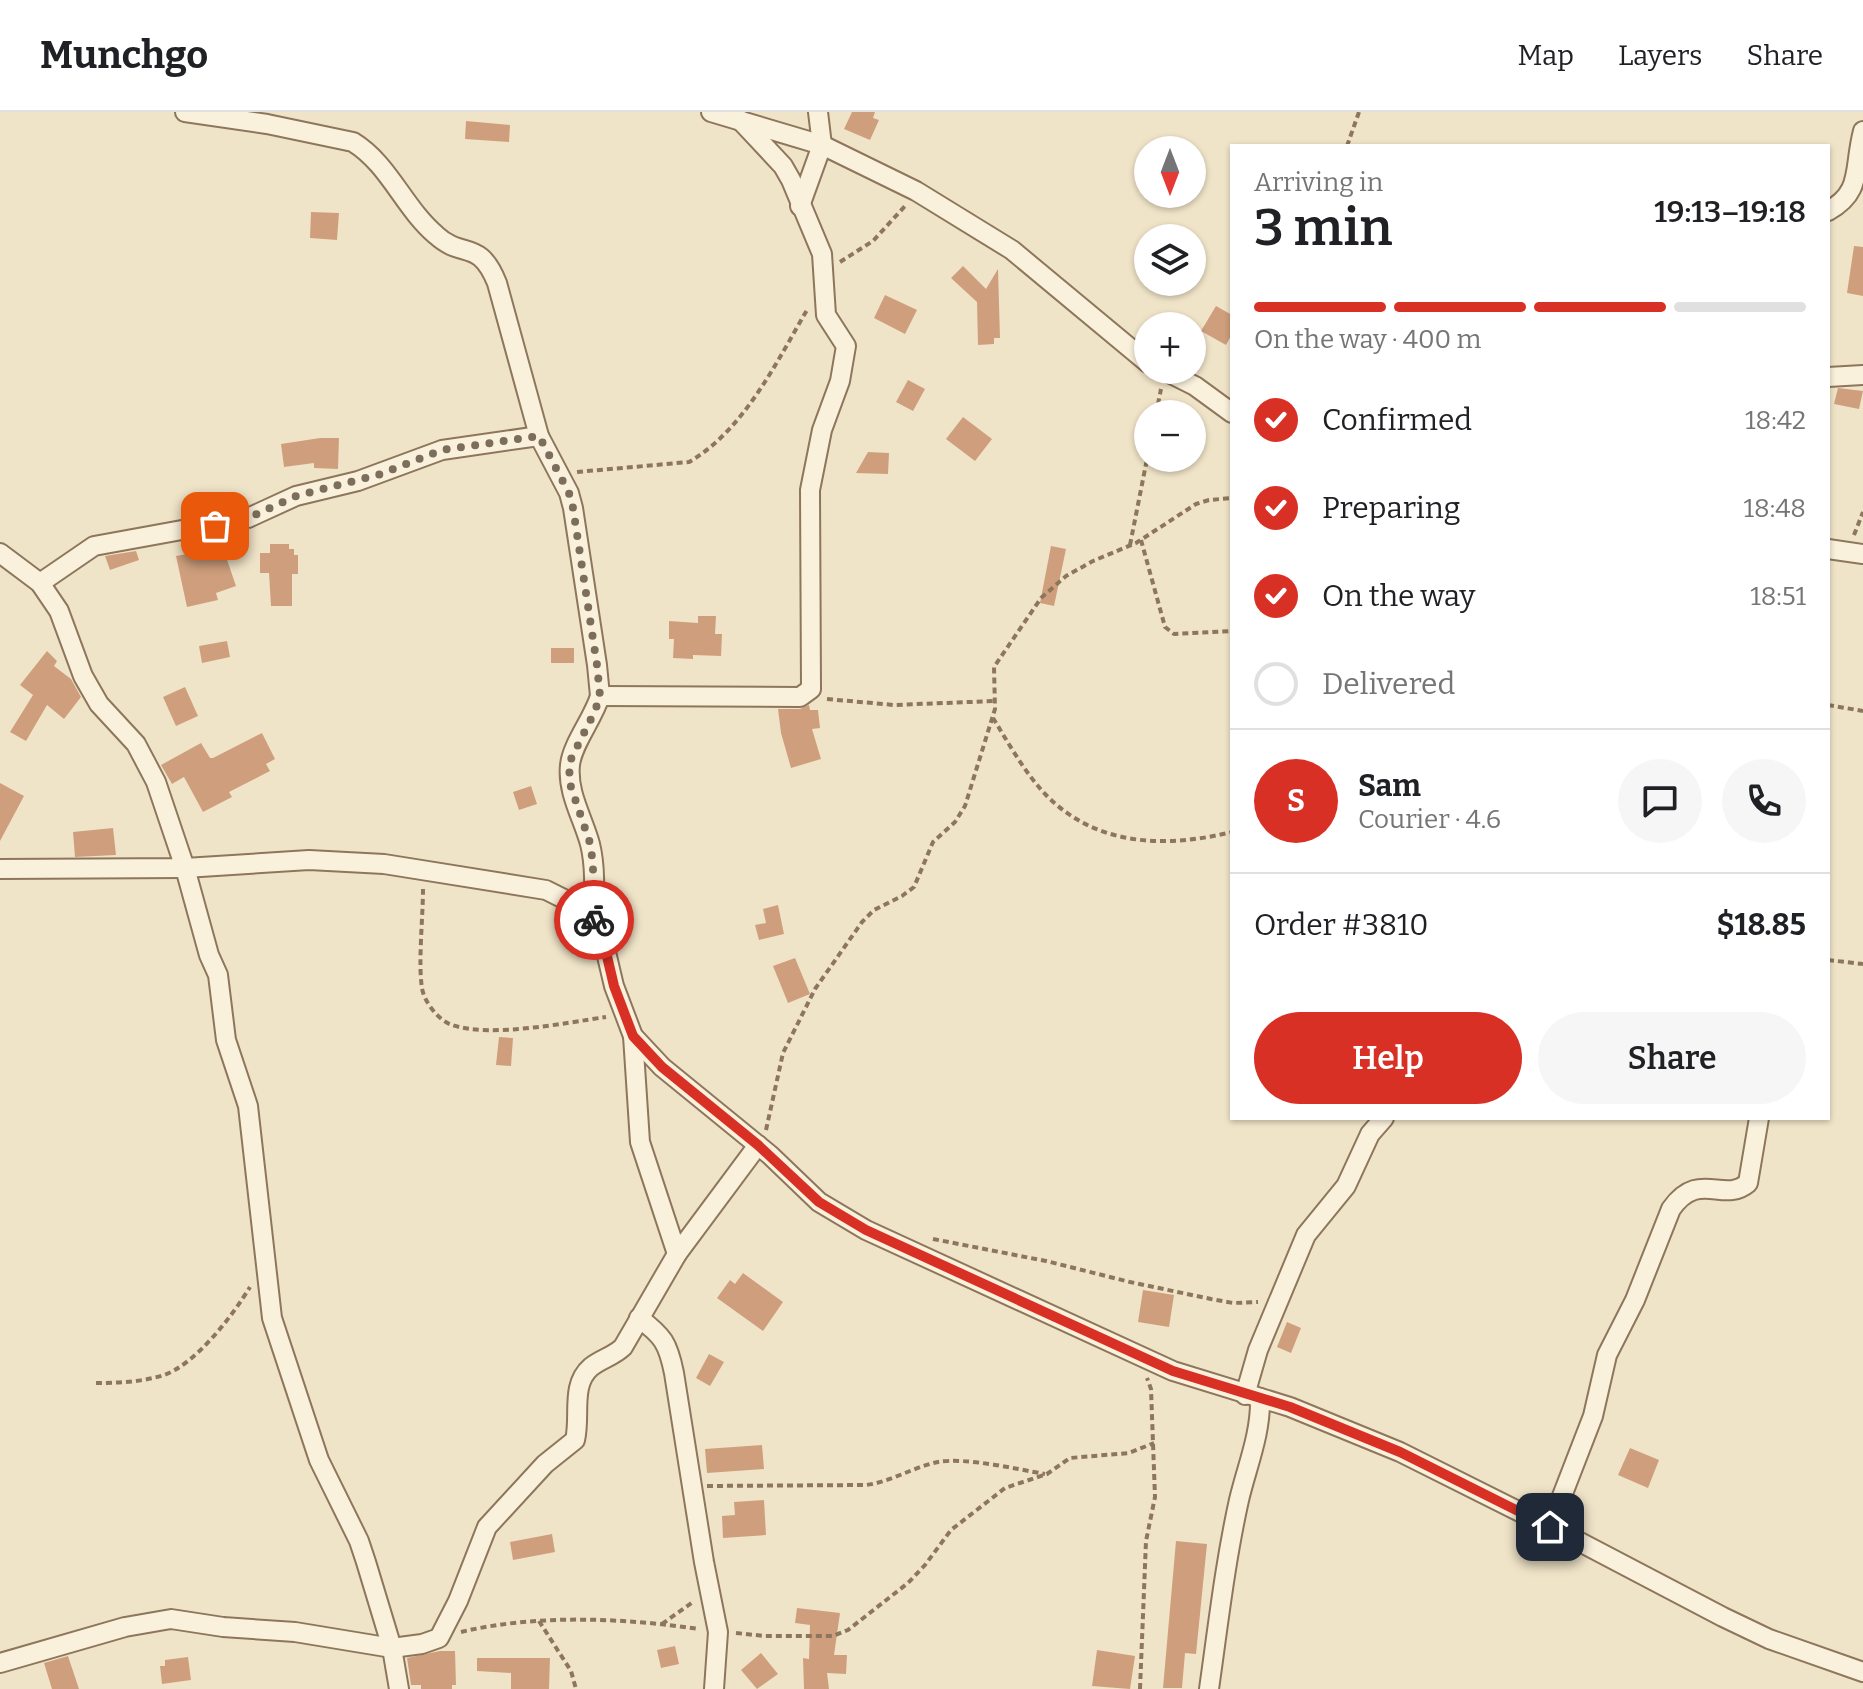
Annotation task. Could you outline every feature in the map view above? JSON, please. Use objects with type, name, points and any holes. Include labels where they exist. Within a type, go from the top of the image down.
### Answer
[{"type":"street","points":[[185,112],[267,124],[353,142],[377,162],[435,235],[489,262],[539,436],[573,508],[600,696],[570,761],[569,781],[591,846],[593,920]]},
{"type":"street","points":[[711,112],[822,145],[916,191],[1012,250],[1134,351]]},
{"type":"street","points":[[800,206],[822,145],[818,112]]},
{"type":"street","points":[[600,696],[800,697],[811,689],[810,490],[822,430],[847,353],[843,339],[826,315],[822,254],[783,166],[740,120]]},
{"type":"street","points":[[1830,210],[1854,196],[1859,186],[1863,131]]},
{"type":"street","points":[[1830,377],[1863,375]]},
{"type":"street","points":[[1191,384],[1230,412]]},
{"type":"street","points":[[40,583],[94,546],[248,518],[296,496],[358,481],[442,450],[539,436]]},
{"type":"street","points":[[1830,549],[1863,554]]},
{"type":"street","points":[[0,553],[40,583],[59,611],[88,686],[99,704],[136,744],[156,782],[185,868],[209,955],[218,975],[226,1040],[248,1106],[264,1264],[280,1350],[319,1460],[359,1541],[392,1648],[399,1689]]},
{"type":"street","points":[[0,869],[185,868],[309,860],[424,870],[546,890],[568,901],[593,920],[602,935],[624,1015],[633,1036],[640,1142],[677,1254]]},
{"type":"street","points":[[633,1036],[662,1067],[760,1146],[819,1202],[866,1230],[1173,1371],[1290,1407],[1400,1452],[1769,1639],[1863,1672]]},
{"type":"street","points":[[1209,1689],[1239,1499],[1260,1424],[1252,1396],[1258,1350],[1306,1235],[1346,1186],[1370,1134],[1382,1120]]},
{"type":"street","points":[[1550,1527],[1593,1416],[1607,1355],[1635,1300],[1671,1209],[1690,1190],[1735,1190],[1748,1183],[1759,1120]]},
{"type":"street","points":[[0,1663],[125,1627],[171,1619],[223,1627],[295,1632],[392,1648],[439,1638],[458,1601],[487,1527],[545,1464],[575,1440],[581,1381],[590,1368],[623,1347],[677,1254],[760,1146]]},
{"type":"street","points":[[639,1318],[660,1334],[669,1349],[718,1632],[714,1689]]},
{"type":"path","points":[[1348,144],[1359,112]]},
{"type":"path","points":[[823,272],[873,241],[894,221],[916,191]]},
{"type":"path","points":[[558,473],[689,462],[703,454],[765,382],[807,310]]},
{"type":"path","points":[[1130,545],[1144,472]]},
{"type":"path","points":[[760,1146],[783,1053],[815,989],[862,922],[874,910],[914,887],[933,842],[955,822],[965,806],[993,718],[994,667],[1041,598],[1066,576],[1141,540],[1196,504],[1230,498]]},
{"type":"path","points":[[1141,540],[1165,627],[1174,634],[1230,631]]},
{"type":"path","points":[[800,697],[894,705],[995,701]]},
{"type":"path","points":[[1830,705],[1863,711]]},
{"type":"path","points":[[993,718],[1045,795],[1097,831],[1128,840],[1167,843],[1230,833]]},
{"type":"path","points":[[424,870],[422,990],[431,1008],[449,1025],[469,1029],[533,1028],[624,1015]]},
{"type":"path","points":[[1830,960],[1863,964]]},
{"type":"path","points":[[919,1236],[1233,1303],[1251,1304],[1279,1296]]},
{"type":"path","points":[[96,1383],[126,1382],[166,1375],[185,1363],[239,1307],[264,1264]]},
{"type":"path","points":[[1138,1354],[1151,1389],[1155,1497],[1146,1541],[1140,1689]]},
{"type":"path","points":[[439,1638],[539,1621],[577,1619],[765,1636],[833,1636],[848,1630],[908,1583],[951,1530],[1005,1488],[1047,1474],[1070,1458],[1129,1453],[1154,1443]]},
{"type":"path","points":[[692,1485],[866,1485],[883,1483],[917,1467],[943,1461],[1047,1474]]},
{"type":"path","points":[[660,1626],[710,1590]]},
{"type":"path","points":[[539,1621],[571,1671],[576,1689]]},
{"type":"building","points":[[852,112],[875,112],[873,118],[879,120],[870,140],[844,129]]},
{"type":"building","points":[[466,121],[510,125],[509,142],[465,139]]},
{"type":"building","points":[[311,212],[339,213],[337,240],[310,238]]},
{"type":"building","points":[[1854,246],[1863,247],[1863,296],[1847,293]]},
{"type":"building","points":[[963,266],[986,289],[998,269],[1000,338],[994,338],[994,344],[978,345],[977,302],[951,278]]},
{"type":"building","points":[[885,295],[917,310],[905,334],[874,318]]},
{"type":"building","points":[[1216,306],[1230,314],[1230,338],[1226,345],[1206,334],[1206,323]]},
{"type":"building","points":[[908,380],[925,389],[913,411],[896,402]]},
{"type":"building","points":[[1838,388],[1863,391],[1859,409],[1834,404]]},
{"type":"building","points":[[963,417],[992,439],[975,461],[946,439]]},
{"type":"building","points":[[339,438],[338,469],[314,468],[314,463],[284,467],[281,444]]},
{"type":"building","points":[[868,452],[889,453],[888,474],[856,473]]},
{"type":"building","points":[[270,544],[289,544],[289,549],[294,549],[294,555],[298,555],[298,574],[292,574],[292,606],[271,606],[269,573],[260,573],[260,553],[270,553]]},
{"type":"building","points":[[1051,546],[1066,549],[1054,606],[1040,603]]},
{"type":"building","points":[[136,551],[139,560],[110,570],[105,556]]},
{"type":"building","points":[[224,551],[236,586],[216,593],[218,600],[187,607],[176,556],[192,553],[193,558]]},
{"type":"building","points":[[698,616],[716,616],[715,634],[722,634],[721,656],[673,658],[674,639],[669,639],[669,621],[698,623]]},
{"type":"building","points":[[227,641],[230,657],[202,663],[199,646]]},
{"type":"building","points":[[551,648],[574,648],[574,663],[551,663]]},
{"type":"building","points":[[47,651],[57,661],[54,666],[71,679],[81,697],[64,719],[47,705],[26,741],[10,732],[33,695],[20,685]]},
{"type":"building","points":[[185,687],[198,716],[176,726],[163,697]]},
{"type":"building","points":[[809,705],[810,710],[818,710],[820,728],[812,729],[821,759],[791,768],[778,709],[800,709]]},
{"type":"building","points":[[262,733],[275,759],[266,764],[270,771],[229,792],[232,797],[203,812],[184,777],[172,784],[161,765],[201,743],[213,758]]},
{"type":"building","points":[[0,783],[24,796],[0,841]]},
{"type":"building","points":[[531,786],[537,804],[519,810],[513,792]]},
{"type":"building","points":[[113,828],[116,855],[75,857],[73,832]]},
{"type":"building","points":[[778,905],[784,934],[759,940],[755,925],[766,923],[763,909]]},
{"type":"building","points":[[795,958],[810,994],[788,1003],[773,966]]},
{"type":"building","points":[[499,1037],[513,1038],[511,1066],[496,1065]]},
{"type":"building","points":[[743,1273],[783,1302],[763,1331],[717,1298],[730,1280],[735,1284]]},
{"type":"building","points":[[1143,1290],[1174,1295],[1169,1327],[1138,1322]]},
{"type":"building","points":[[1287,1322],[1301,1328],[1291,1353],[1277,1347]]},
{"type":"building","points":[[709,1354],[724,1362],[710,1386],[696,1378]]},
{"type":"building","points":[[762,1445],[764,1469],[707,1473],[705,1449]]},
{"type":"building","points":[[1630,1448],[1659,1460],[1648,1488],[1618,1475]]},
{"type":"building","points":[[764,1500],[766,1535],[723,1538],[722,1516],[735,1515],[734,1502]]},
{"type":"building","points":[[552,1534],[555,1552],[513,1560],[510,1542]]},
{"type":"building","points":[[1176,1541],[1207,1544],[1196,1654],[1185,1653],[1182,1688],[1163,1688]]},
{"type":"building","points":[[797,1608],[840,1613],[834,1655],[847,1655],[846,1674],[827,1673],[829,1689],[804,1689],[803,1658],[809,1659],[810,1625],[795,1623]]},
{"type":"building","points":[[675,1646],[679,1664],[661,1668],[657,1650]]},
{"type":"building","points":[[1097,1650],[1135,1656],[1130,1689],[1092,1686]]},
{"type":"building","points":[[455,1651],[456,1685],[452,1685],[452,1689],[421,1689],[421,1685],[411,1685],[407,1658]]},
{"type":"building","points":[[761,1653],[778,1674],[757,1689],[741,1670]]},
{"type":"building","points":[[68,1656],[79,1689],[52,1689],[44,1663]]},
{"type":"building","points":[[188,1657],[191,1680],[162,1684],[160,1666],[165,1666],[165,1660]]},
{"type":"building","points":[[477,1658],[550,1658],[549,1689],[511,1689],[511,1673],[477,1671]]},
{"type":"way so far","points":[[215,526],[248,518],[296,496],[381,474],[442,450],[539,436],[569,493],[573,508],[597,665],[600,696],[570,761],[569,781],[591,846],[594,920]]},
{"type":"route","points":[[594,920],[602,935],[614,986],[633,1036],[662,1067],[770,1155],[819,1202],[866,1230],[1173,1371],[1290,1407],[1400,1452],[1550,1527]]}]
